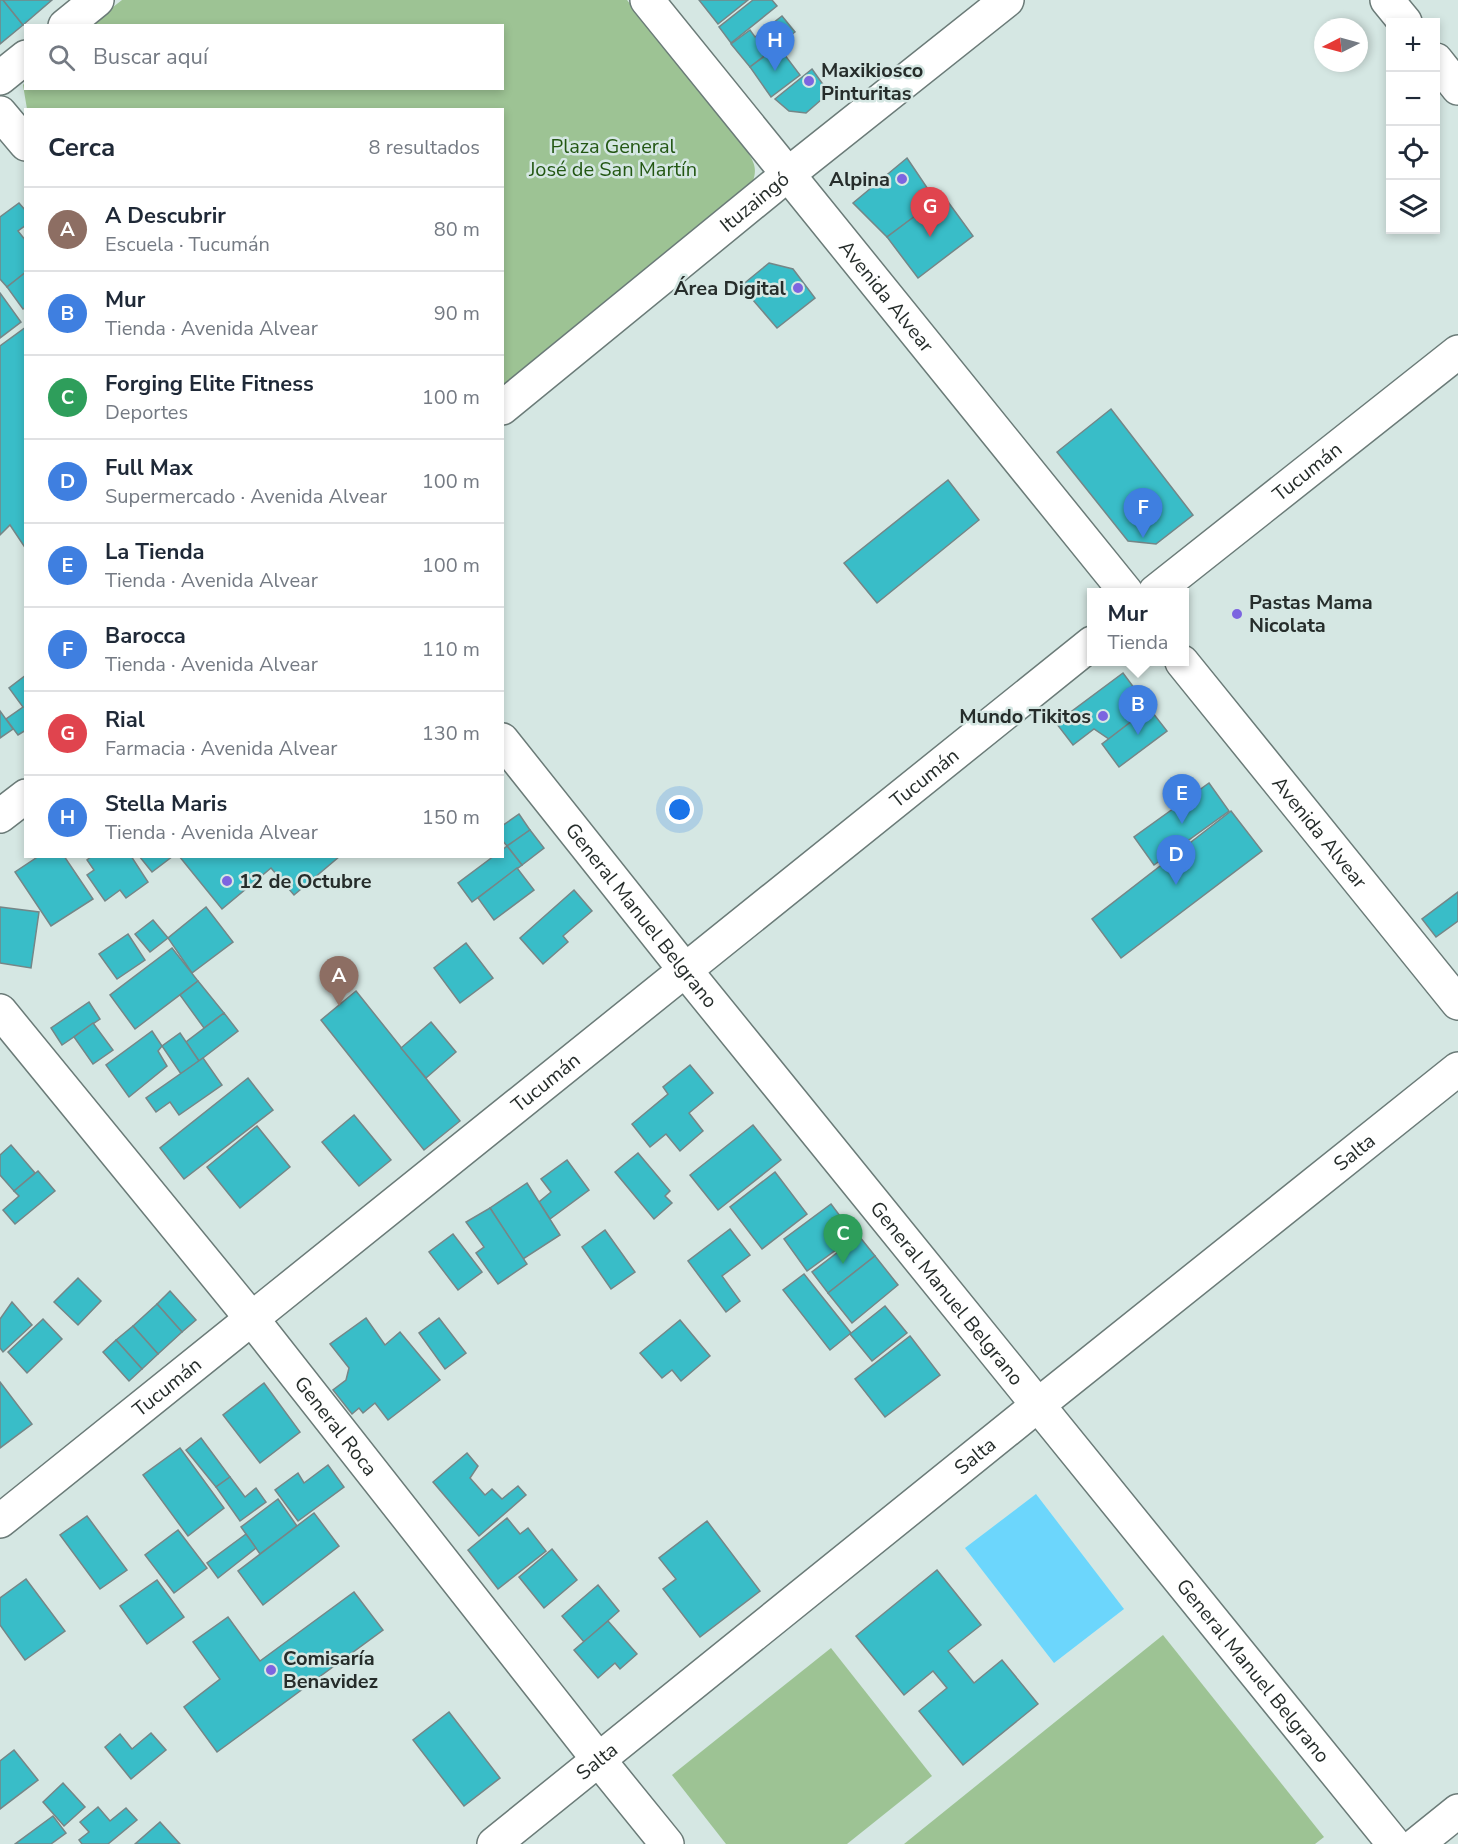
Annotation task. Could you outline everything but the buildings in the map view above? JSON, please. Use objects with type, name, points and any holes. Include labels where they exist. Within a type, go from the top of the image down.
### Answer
[{"type":"street","points":[[67,24],[97,0]]},
{"type":"street","name":"Avenida Alvear","points":[[647,0],[787,176],[1123,588]]},
{"type":"street","name":"Ituzaingó","points":[[504,406],[1007,0]]},
{"type":"street","points":[[1388,0],[1402,18]]},
{"type":"street","points":[[0,78],[24,59]]},
{"type":"street","points":[[1440,65],[1458,88]]},
{"type":"street","points":[[0,112],[24,142]]},
{"type":"street","name":"Tucumán","points":[[1160,588],[1458,352]]},
{"type":"street","name":"Tucumán","points":[[0,1521],[1087,647]]},
{"type":"street","name":"Avenida Alvear","points":[[1185,666],[1458,1003]]},
{"type":"street","name":"General Manuel Belgrano","points":[[504,742],[1394,1844]]},
{"type":"street","points":[[0,816],[24,798]]},
{"type":"street","name":"General Roca","points":[[0,1011],[252,1319],[667,1844]]},
{"type":"street","name":"Salta","points":[[494,1844],[1458,1069]]},
{"type":"street","points":[[1417,1844],[1458,1811]]},
{"type":"green space","name":"Plaza General José de San Martín","points":[[122,0],[627,0],[747,151],[753,161],[754,178],[750,189],[504,387],[504,108],[27,108],[23,85],[24,84],[24,90],[504,90],[504,24],[91,24]]},
{"type":"green space","points":[[1163,1635],[1324,1837],[1315,1844],[904,1844]]},
{"type":"green space","points":[[831,1648],[932,1776],[847,1844],[726,1844],[672,1775]]},
{"type":"water","points":[[1036,1494],[1124,1609],[1054,1663],[965,1548]]},
{"type":"place","name":"Stella Maris","points":[[775,71]]},
{"type":"place","name":"Maxikiosco Pinturitas","points":[[809,81]]},
{"type":"place","name":"Alpina","points":[[902,179]]},
{"type":"place","name":"Rial","points":[[930,237]]},
{"type":"place","name":"Área Digital","points":[[798,288]]},
{"type":"place","name":"Barocca","points":[[1143,538]]},
{"type":"place","name":"Pastas Mama Nicolata","points":[[1237,614]]},
{"type":"place","name":"Mundo Tikitos","points":[[1103,716]]},
{"type":"place","name":"Mur","points":[[1138,735]]},
{"type":"place","name":"La Tienda","points":[[1182,824]]},
{"type":"place","name":"12 de Octubre","points":[[227,881]]},
{"type":"place","name":"Full Max","points":[[1176,885]]},
{"type":"place","name":"A Descubrir","points":[[339,1006]]},
{"type":"place","name":"Forging Elite Fitness","points":[[843,1264]]},
{"type":"place","name":"Comisaría Benavidez","points":[[271,1670]]}]
